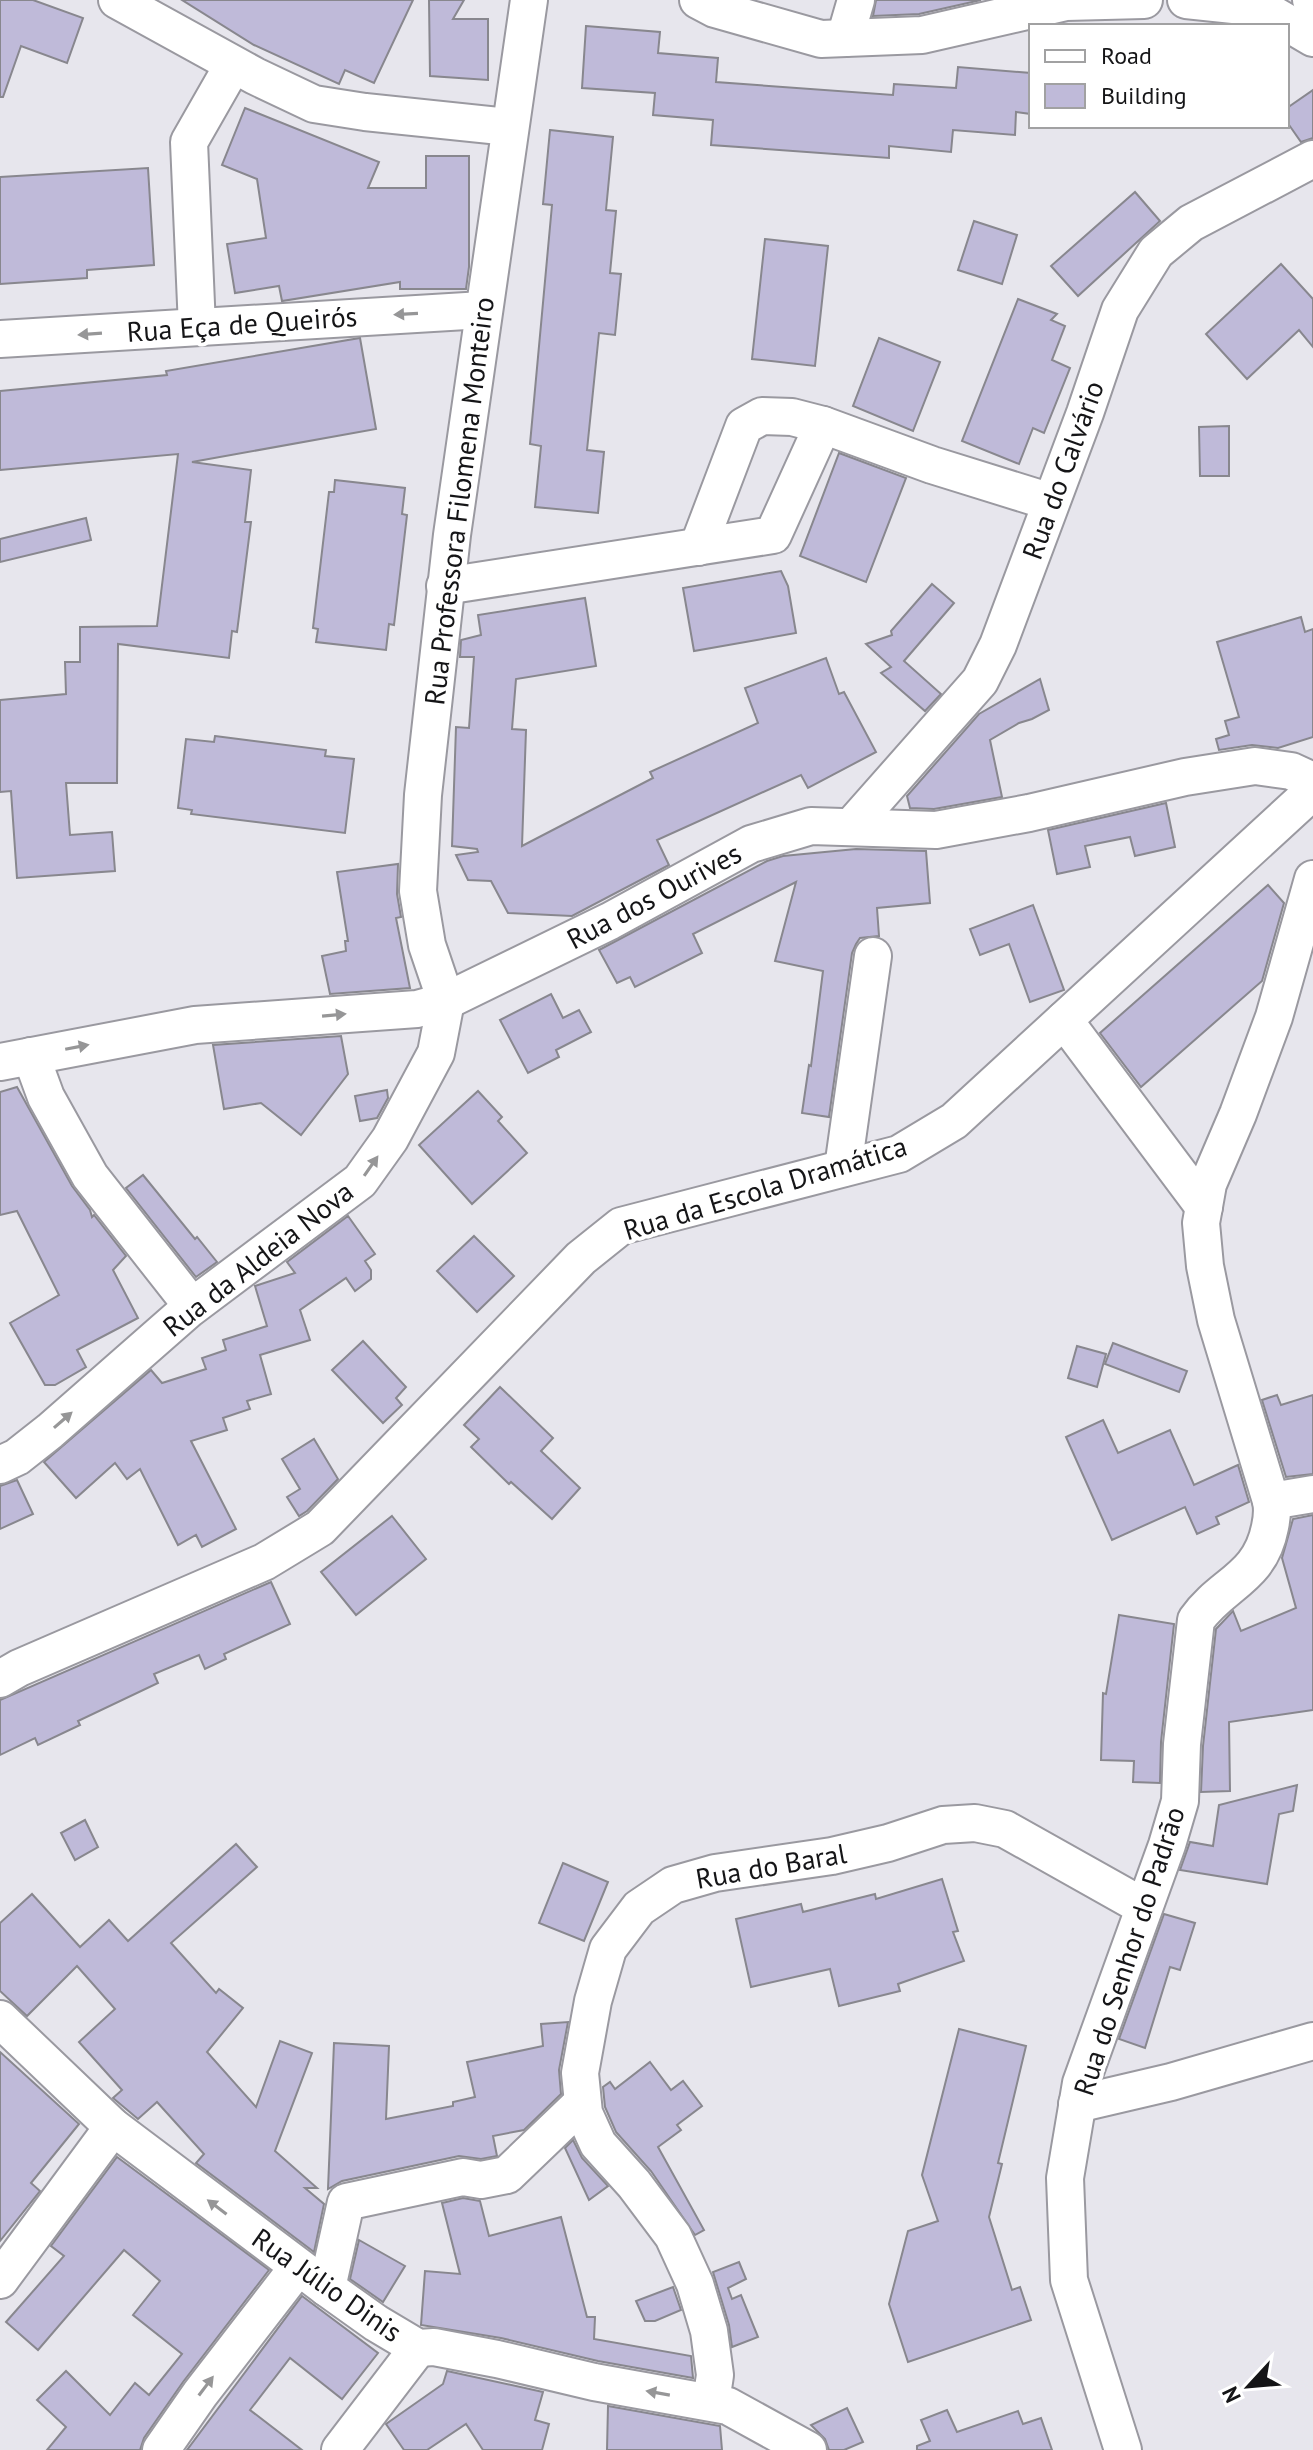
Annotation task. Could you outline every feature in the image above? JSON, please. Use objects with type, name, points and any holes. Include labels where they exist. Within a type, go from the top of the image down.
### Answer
[{"type":"street","points":[[117,0],[233,65],[314,104],[510,127]]},
{"type":"street","name":"Rua Professora Filomena Monteiro","points":[[446,1001],[427,945],[418,891],[423,795],[445,586],[529,0]]},
{"type":"street","points":[[698,0],[715,9],[821,39],[922,35],[1066,2],[1144,0]]},
{"type":"street","points":[[845,38],[856,0]]},
{"type":"street","points":[[1186,0],[1262,8],[1313,38]]},
{"type":"street","points":[[197,327],[189,142],[233,65]]},
{"type":"street","name":"Rua do Calvário","points":[[851,827],[980,681],[998,645],[1120,310],[1156,252],[1191,223],[1313,159]]},
{"type":"street","name":"Rua Eça de Queirós","points":[[0,339],[483,310]]},
{"type":"street","points":[[698,547],[744,426],[762,416],[792,417],[823,425],[932,465],[1051,502]]},
{"type":"street","points":[[445,586],[773,535],[823,425]]},
{"type":"street","name":"Rua dos Ourives","points":[[15,1059],[195,1025],[417,1009],[446,1001],[610,921],[751,844],[811,826],[936,830],[1029,813],[1185,777],[1255,766],[1291,771],[1313,781]]},
{"type":"street","name":"Rua da Escola Dramática","points":[[0,1679],[264,1562],[320,1528],[581,1258],[621,1226],[899,1154],[954,1121],[1313,791]]},
{"type":"street","name":"Rua do Senhor do Padrão","points":[[1123,2450],[1069,2280],[1065,2178],[1081,2083],[1180,1801],[1182,1744],[1196,1620],[1207,1605],[1252,1569],[1268,1541],[1273,1511],[1271,1501],[1216,1320],[1205,1266],[1201,1223],[1208,1184],[1274,1017],[1313,879]]},
{"type":"street","points":[[843,1168],[873,956]]},
{"type":"street","name":"Rua da Aldeia Nova","points":[[0,1465],[17,1457],[50,1431],[192,1306],[360,1181],[390,1139],[436,1053],[446,1001]]},
{"type":"street","points":[[1064,1020],[1204,1207]]},
{"type":"street","points":[[15,1059],[46,1097],[90,1176],[192,1306]]},
{"type":"street","points":[[1271,1501],[1313,1494]]},
{"type":"street","name":"Rua do Baral","points":[[711,2402],[715,2375],[695,2284],[673,2236],[634,2184],[598,2144],[582,2103],[580,2073],[584,2042],[608,1949],[639,1908],[673,1885],[715,1873],[832,1856],[888,1843],[943,1825],[975,1823],[1005,1829],[1144,1907]]},
{"type":"street","name":"Rua Júlio Dinis","points":[[0,2019],[113,2127],[298,2267],[376,2323],[418,2348],[434,2347],[594,2382],[728,2406],[808,2450]]},
{"type":"street","points":[[1077,2104],[1171,2082],[1313,2041]]},
{"type":"street","points":[[327,2288],[346,2202],[463,2177],[481,2180],[507,2175],[582,2103]]},
{"type":"street","points":[[0,2280],[113,2127]]},
{"type":"street","points":[[161,2450],[298,2267]]},
{"type":"street","points":[[340,2450],[418,2348]]},
{"type":"building","points":[[0,0],[33,0],[83,18],[67,63],[21,46],[3,97],[0,97]]},
{"type":"building","points":[[182,0],[413,0],[374,83],[345,70],[339,84],[254,45]]},
{"type":"building","points":[[429,0],[464,0],[453,19],[488,19],[488,80],[430,76]]},
{"type":"building","points":[[876,0],[981,0],[919,14],[873,16]]},
{"type":"building","points":[[586,26],[660,32],[658,53],[718,58],[716,82],[893,95],[894,84],[956,88],[958,67],[1029,73],[1029,114],[1016,112],[1015,135],[953,130],[951,152],[889,146],[889,158],[711,145],[713,120],[653,115],[655,93],[582,88]]},
{"type":"building","points":[[1313,90],[1313,138],[1301,142],[1289,125],[1289,107]]},
{"type":"building","points":[[245,108],[379,162],[368,188],[426,188],[426,156],[469,156],[469,267],[466,289],[400,289],[400,282],[282,301],[279,286],[235,293],[227,244],[266,238],[257,179],[222,165]]},
{"type":"building","points":[[550,130],[613,137],[606,210],[616,211],[610,273],[621,274],[615,335],[599,333],[587,450],[604,452],[598,513],[535,507],[541,446],[530,444],[552,205],[543,204]]},
{"type":"building","points":[[148,168],[154,265],[87,270],[87,278],[0,284],[0,177]]},
{"type":"building","points":[[1135,192],[1160,221],[1078,296],[1051,266]]},
{"type":"building","points":[[974,221],[1017,235],[1002,284],[958,270]]},
{"type":"building","points":[[765,239],[828,246],[815,366],[752,359]]},
{"type":"building","points":[[1281,264],[1313,299],[1313,347],[1299,330],[1247,379],[1206,334]]},
{"type":"building","points":[[1018,299],[1057,314],[1051,320],[1065,326],[1052,360],[1070,368],[1044,433],[1033,428],[1019,464],[962,441]]},
{"type":"building","points":[[360,338],[376,429],[192,462],[251,470],[245,522],[251,522],[237,632],[232,631],[229,658],[118,644],[117,783],[66,783],[70,835],[112,832],[115,871],[17,878],[11,791],[0,792],[0,700],[66,694],[65,662],[80,662],[80,627],[157,626],[178,454],[0,470],[0,391],[167,375],[166,371]]},
{"type":"building","points":[[879,338],[940,362],[913,431],[853,406]]},
{"type":"building","points":[[1229,426],[1229,476],[1200,476],[1199,427]]},
{"type":"building","points":[[839,453],[906,478],[866,582],[800,556]]},
{"type":"building","points":[[335,480],[405,488],[402,514],[407,515],[394,625],[389,624],[386,650],[316,642],[318,629],[313,628],[329,492],[334,492]]},
{"type":"building","points":[[86,518],[91,540],[0,562],[0,539]]},
{"type":"building","points":[[781,571],[788,586],[796,633],[694,651],[683,588]]},
{"type":"building","points":[[932,584],[954,603],[904,661],[941,694],[925,711],[881,673],[891,667],[866,644],[892,635],[891,631]]},
{"type":"building","points":[[585,598],[596,666],[516,679],[512,729],[526,730],[522,846],[653,778],[650,772],[758,723],[745,688],[826,658],[839,694],[844,692],[876,752],[808,788],[801,775],[657,840],[669,865],[572,916],[508,913],[491,881],[468,880],[456,855],[478,852],[477,849],[452,846],[456,727],[469,728],[474,657],[460,657],[461,640],[481,635],[478,615]]},
{"type":"building","points":[[1301,617],[1305,632],[1313,629],[1313,737],[1278,748],[1252,745],[1219,750],[1216,739],[1229,735],[1225,721],[1239,717],[1217,642]]},
{"type":"building","points":[[1040,679],[1049,710],[990,740],[1002,797],[934,809],[910,808],[907,796],[979,714]]},
{"type":"building","points":[[215,736],[326,750],[325,756],[354,759],[345,833],[191,814],[192,810],[178,808],[186,739],[214,742]]},
{"type":"building","points":[[1166,803],[1175,847],[1135,856],[1130,837],[1085,846],[1090,867],[1057,874],[1048,830]]},
{"type":"building","points":[[856,849],[926,851],[930,903],[877,908],[879,936],[860,938],[856,944],[852,953],[829,1117],[802,1113],[823,971],[775,961],[796,882],[693,934],[702,953],[635,987],[630,977],[617,983],[599,950],[767,861],[783,856]]},
{"type":"building","points":[[398,864],[397,894],[401,917],[396,918],[410,988],[330,994],[322,956],[346,951],[345,941],[348,941],[337,872]]},
{"type":"building","points":[[1268,885],[1284,903],[1262,981],[1141,1087],[1100,1033]]},
{"type":"building","points":[[1033,905],[1064,990],[1030,1002],[1009,944],[980,955],[970,929]]},
{"type":"building","points":[[551,994],[563,1018],[579,1010],[591,1032],[556,1050],[559,1057],[528,1073],[500,1020]]},
{"type":"building","points":[[341,1036],[348,1074],[301,1135],[261,1103],[224,1109],[213,1045]]},
{"type":"building","points":[[17,1087],[72,1186],[92,1217],[94,1215],[126,1256],[113,1270],[138,1318],[77,1350],[86,1367],[55,1385],[45,1385],[10,1323],[59,1295],[17,1211],[0,1215],[0,1092]]},
{"type":"building","points":[[387,1090],[388,1098],[377,1118],[360,1121],[355,1096]]},
{"type":"building","points":[[478,1091],[502,1117],[498,1121],[527,1153],[472,1204],[419,1145]]},
{"type":"building","points":[[143,1175],[217,1262],[196,1277],[126,1188]]},
{"type":"building","points":[[348,1216],[375,1254],[365,1261],[371,1270],[371,1279],[355,1291],[346,1278],[300,1310],[310,1340],[260,1355],[271,1394],[247,1401],[250,1409],[223,1418],[227,1430],[191,1441],[236,1529],[202,1547],[196,1535],[178,1545],[140,1469],[127,1479],[115,1463],[76,1498],[44,1462],[151,1370],[162,1383],[206,1369],[202,1358],[226,1350],[223,1340],[267,1326],[255,1286],[295,1273],[287,1262]]},
{"type":"building","points":[[474,1236],[514,1276],[477,1312],[437,1271]]},
{"type":"building","points":[[363,1341],[406,1387],[396,1398],[402,1405],[383,1423],[332,1370]]},
{"type":"building","points":[[1113,1343],[1187,1371],[1179,1392],[1105,1364]]},
{"type":"building","points":[[1077,1346],[1106,1354],[1097,1387],[1068,1378]]},
{"type":"building","points":[[500,1387],[553,1438],[541,1451],[580,1488],[552,1519],[511,1482],[509,1484],[471,1447],[479,1439],[464,1425]]},
{"type":"building","points":[[1277,1395],[1281,1405],[1313,1395],[1313,1474],[1286,1477],[1262,1400]]},
{"type":"building","points":[[1103,1420],[1118,1453],[1170,1430],[1194,1485],[1238,1465],[1249,1502],[1216,1517],[1219,1524],[1197,1534],[1185,1507],[1112,1540],[1066,1437]]},
{"type":"building","points":[[314,1439],[338,1479],[299,1516],[287,1497],[300,1489],[282,1459]]},
{"type":"building","points":[[17,1480],[33,1514],[0,1529],[0,1486]]},
{"type":"building","points":[[1313,1515],[1313,1710],[1229,1722],[1230,1791],[1201,1792],[1216,1629],[1233,1611],[1241,1631],[1296,1608],[1282,1558],[1293,1519]]},
{"type":"building","points":[[392,1516],[426,1559],[356,1615],[321,1572]]},
{"type":"building","points":[[271,1582],[290,1624],[224,1654],[226,1659],[205,1669],[199,1655],[154,1674],[158,1683],[78,1721],[80,1725],[38,1745],[35,1738],[0,1755],[0,1700]]},
{"type":"building","points":[[1119,1615],[1174,1624],[1161,1742],[1160,1783],[1133,1782],[1134,1761],[1101,1760],[1103,1693],[1106,1694]]},
{"type":"building","points":[[1297,1785],[1293,1811],[1279,1814],[1267,1884],[1180,1870],[1190,1842],[1213,1846],[1219,1805]]},
{"type":"building","points":[[85,1820],[98,1847],[75,1860],[61,1833]]},
{"type":"building","points":[[236,1844],[257,1867],[171,1943],[216,1993],[219,1989],[243,2008],[207,2052],[256,2107],[280,2041],[312,2053],[275,2151],[317,2188],[305,2188],[324,2204],[314,2252],[196,2163],[204,2154],[157,2102],[138,2119],[113,2098],[122,2090],[79,2042],[115,2009],[77,1966],[27,2016],[0,1991],[0,1923],[32,1894],[80,1947],[109,1920],[128,1941]]},
{"type":"building","points":[[563,1863],[608,1882],[584,1941],[539,1923]]},
{"type":"building","points":[[942,1879],[958,1931],[953,1932],[964,1961],[898,1984],[900,1991],[839,2006],[830,1969],[751,1987],[736,1919],[801,1904],[803,1912],[875,1894],[876,1899]]},
{"type":"building","points":[[1164,1914],[1195,1923],[1180,1970],[1170,1967],[1145,2048],[1119,2039]]},
{"type":"building","points":[[568,2022],[559,2070],[561,2094],[524,2130],[493,2136],[497,2156],[481,2159],[459,2156],[342,2181],[328,2189],[334,2043],[389,2046],[386,2119],[453,2106],[453,2102],[475,2097],[467,2062],[543,2046],[541,2024]]},
{"type":"building","points":[[959,2029],[1026,2046],[998,2163],[1002,2164],[989,2217],[1012,2290],[1020,2287],[1031,2320],[908,2362],[889,2304],[908,2231],[938,2221],[922,2175]]},
{"type":"building","points":[[0,2052],[79,2124],[31,2183],[40,2191],[0,2241]]},
{"type":"building","points":[[650,2062],[671,2090],[683,2081],[702,2106],[677,2125],[681,2130],[658,2147],[704,2230],[695,2235],[651,2171],[616,2132],[605,2107],[603,2087],[610,2082],[615,2089]]},
{"type":"building","points":[[573,2140],[582,2158],[608,2186],[589,2200],[565,2148]]},
{"type":"building","points":[[117,2157],[269,2270],[183,2382],[144,2438],[140,2450],[47,2450],[66,2427],[37,2400],[66,2371],[110,2415],[135,2383],[149,2395],[182,2354],[133,2315],[160,2281],[124,2250],[38,2350],[6,2322],[64,2256],[51,2246]]},
{"type":"building","points":[[463,2198],[480,2201],[489,2236],[561,2217],[587,2317],[595,2317],[594,2339],[691,2356],[693,2378],[598,2361],[501,2338],[421,2325],[425,2271],[460,2274],[442,2203]]},
{"type":"building","points":[[359,2240],[405,2266],[383,2302],[350,2279]]},
{"type":"building","points":[[739,2262],[746,2279],[728,2288],[732,2299],[741,2295],[758,2337],[732,2347],[729,2325],[713,2272]]},
{"type":"building","points":[[673,2287],[681,2310],[655,2321],[645,2321],[636,2301]]},
{"type":"building","points":[[302,2296],[378,2353],[342,2399],[290,2358],[250,2410],[302,2450],[187,2450]]},
{"type":"building","points":[[447,2371],[543,2392],[535,2420],[549,2424],[542,2450],[483,2450],[466,2424],[427,2450],[404,2450],[386,2424],[443,2384]]},
{"type":"building","points":[[608,2406],[720,2426],[722,2450],[607,2450]]},
{"type":"building","points":[[847,2408],[863,2442],[844,2450],[829,2450],[825,2439],[811,2425]]},
{"type":"building","points":[[947,2410],[957,2432],[1018,2411],[1023,2424],[1041,2418],[1052,2450],[917,2450],[917,2446],[930,2441],[921,2420]]}]
